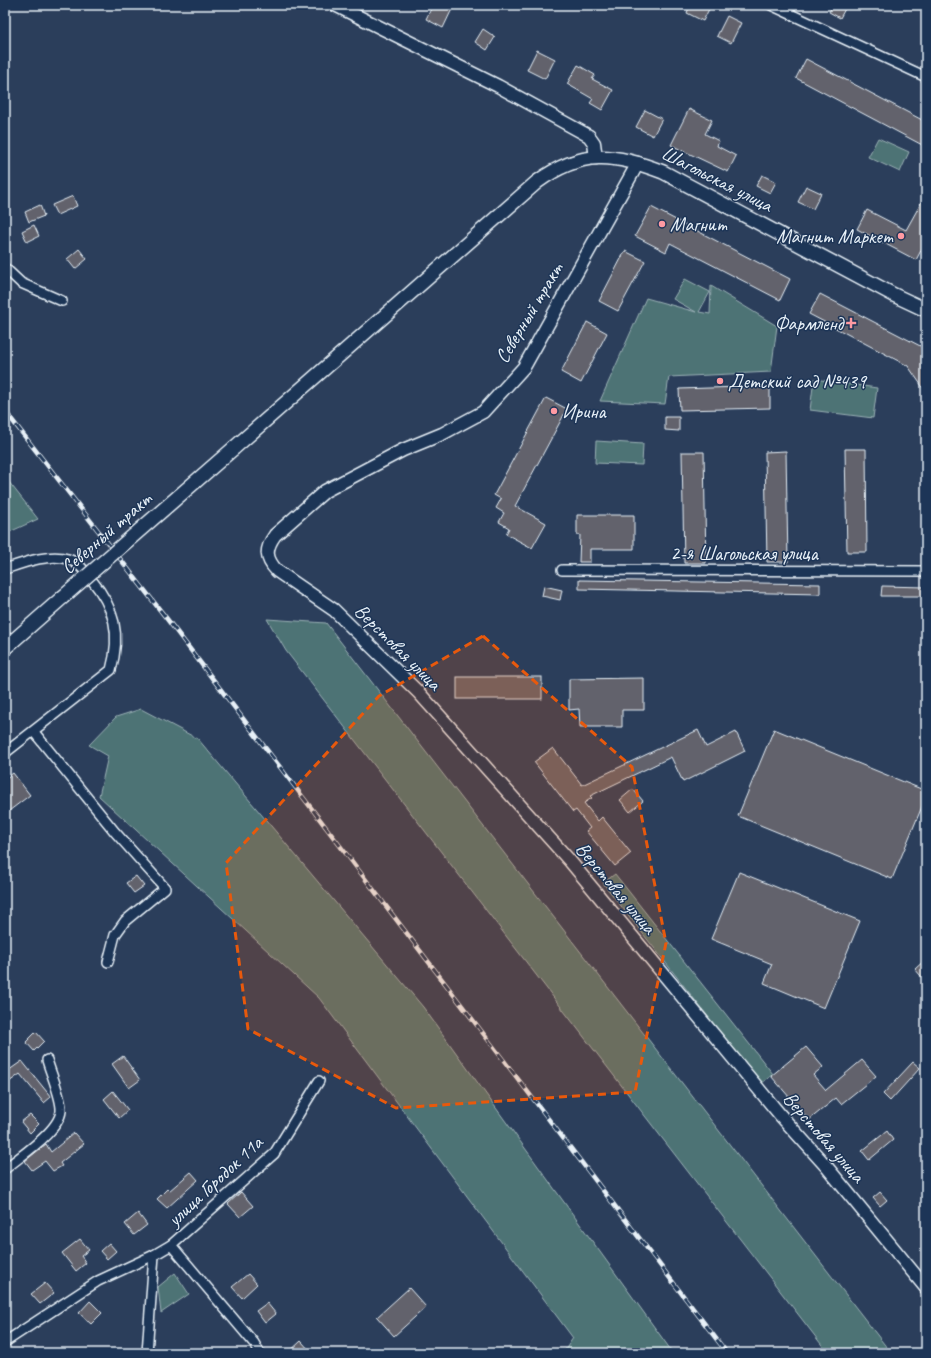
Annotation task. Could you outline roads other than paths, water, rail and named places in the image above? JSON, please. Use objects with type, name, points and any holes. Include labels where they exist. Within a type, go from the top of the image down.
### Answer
[{"type":"main road","name":"Шагольская улица","points":[[596,158],[615,157],[638,162],[663,172],[894,295],[926,310]]},
{"type":"main road","name":"Северный тракт","points":[[5,648],[537,182],[554,169],[568,163],[596,158]]},
{"type":"street","points":[[335,5],[498,86],[589,136],[594,143],[596,158]]},
{"type":"street","points":[[771,5],[926,77]]},
{"type":"street","name":"Северный тракт","points":[[275,535],[325,490],[403,450],[442,434],[483,412],[524,367],[638,162]]},
{"type":"street","points":[[5,268],[21,283],[62,301]]},
{"type":"street","name":"Верстовая улица","points":[[275,535],[268,544],[266,554],[270,563],[277,570],[334,610],[419,693],[569,860],[781,1116],[826,1166],[926,1288]]},
{"type":"street","points":[[5,569],[49,558],[68,559],[82,567],[100,590],[107,602],[116,626],[116,651],[111,670],[34,732],[5,753]]},
{"type":"street","name":"2-я Шагольская улица","points":[[562,570],[926,571]]},
{"type":"street","points":[[34,732],[115,832],[164,888],[125,921],[115,935],[108,962]]},
{"type":"street","points":[[5,1168],[47,1135],[59,1120],[61,1109],[47,1060]]},
{"type":"street","name":"улица Городок 11а","points":[[5,1342],[98,1281],[154,1255],[171,1245],[274,1154],[319,1081]]},
{"type":"street","name":"улица Городок 11а","points":[[171,1245],[260,1353]]},
{"type":"street","points":[[147,1353],[154,1255]]},
{"type":"railway","points":[[5,411],[167,619],[727,1353]]},
{"type":"place","name":"Магнит","points":[[662,224]]},
{"type":"place","name":"Магнит Маркет","points":[[901,236]]},
{"type":"place","name":"Фармленд","points":[[851,323]]},
{"type":"place","name":"Детский сад №439","points":[[720,381]]},
{"type":"place","name":"Ирина","points":[[554,411]]}]
